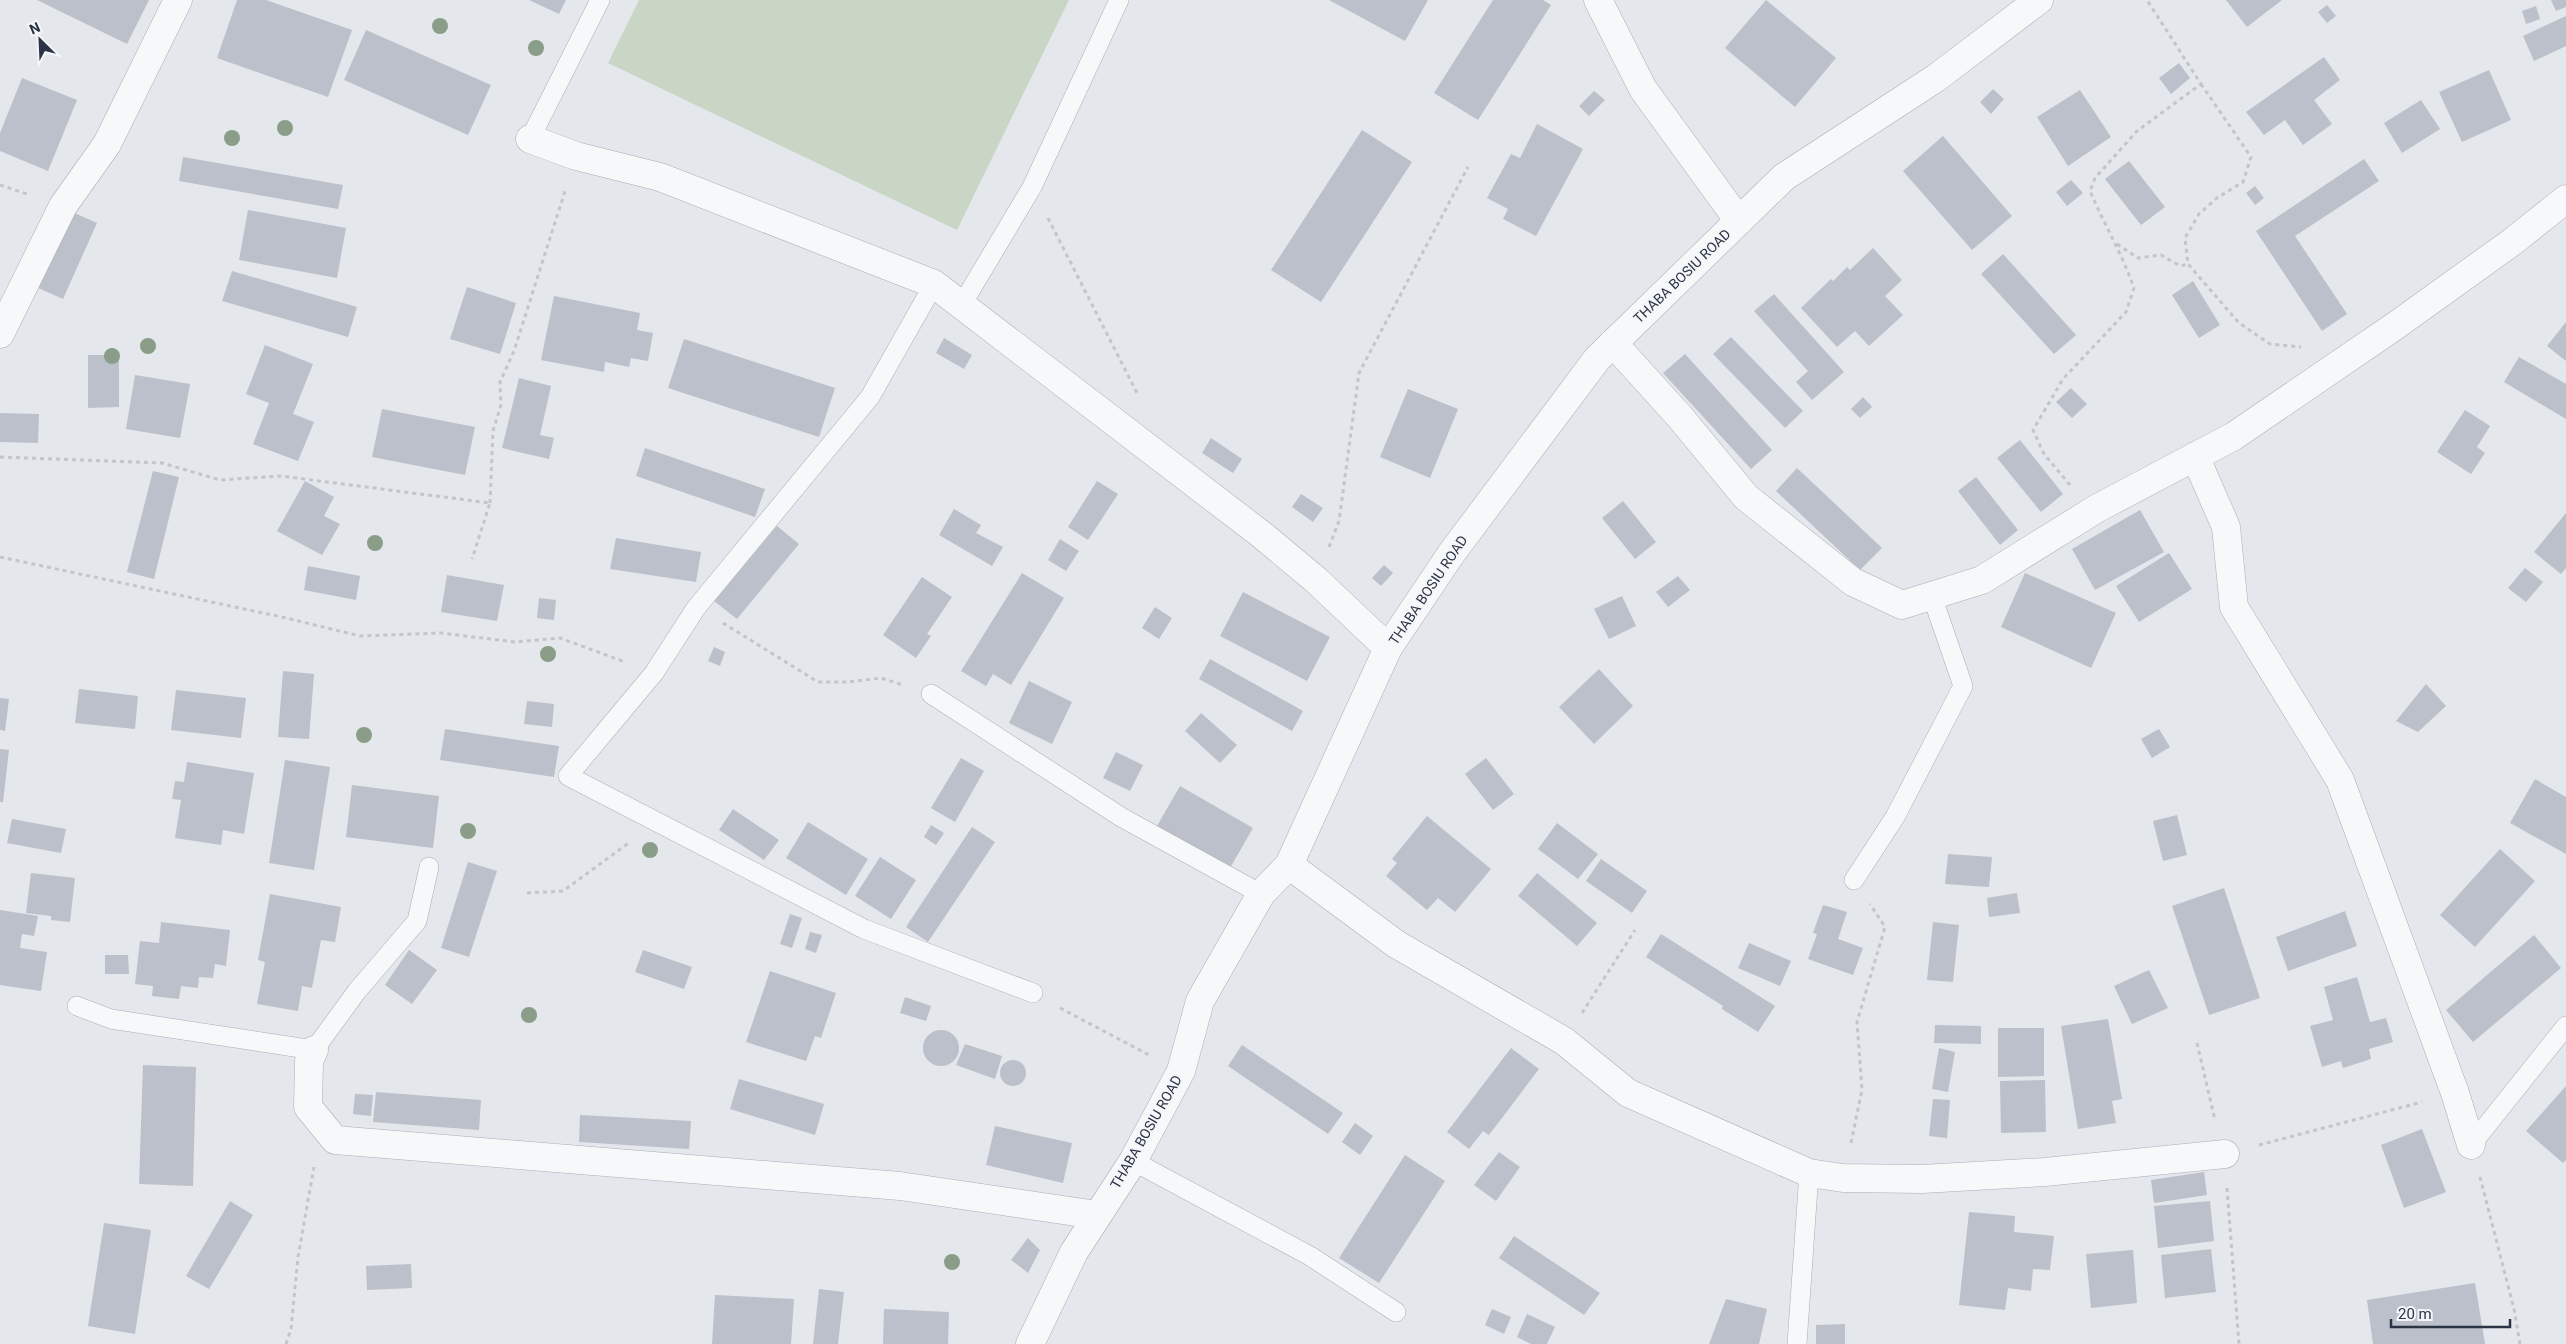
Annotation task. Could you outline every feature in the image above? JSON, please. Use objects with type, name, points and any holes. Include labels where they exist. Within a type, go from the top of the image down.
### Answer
[{"type":"street","points":[[0,334],[63,206],[107,144],[178,0]]},
{"type":"street","points":[[1598,0],[1643,89],[1739,221]]},
{"type":"street","name":"THABA BOSIU ROAD","points":[[1030,1344],[1074,1252],[1133,1161],[1181,1071],[1200,1001],[1261,894],[1289,865],[1388,648],[1451,554],[1597,359],[1784,178],[1936,78],[2039,0]]},
{"type":"street","points":[[530,139],[576,156],[660,177],[934,284],[1161,456],[1316,580],[1388,648]]},
{"type":"street","points":[[1613,342],[1680,417],[1746,497],[1853,582],[1902,605],[1982,580],[2096,509],[2234,436],[2395,326],[2512,242],[2566,199]]},
{"type":"street","points":[[2195,456],[2226,526],[2234,607],[2340,780],[2455,1093],[2471,1145]]},
{"type":"street","points":[[1289,865],[1396,944],[1564,1041],[1628,1093],[1809,1173],[1843,1178],[1922,1179],[2045,1172],[2224,1154]]},
{"type":"street","points":[[314,1050],[309,1061],[308,1107],[335,1140],[900,1186],[1097,1215]]},
{"type":"lane","points":[[530,139],[600,0]]},
{"type":"lane","points":[[961,306],[1032,187],[1119,0]]},
{"type":"lane","points":[[934,284],[870,397],[696,608],[654,673],[568,776],[864,929],[1033,993]]},
{"type":"lane","points":[[1854,880],[1895,817],[1963,686],[1932,596]]},
{"type":"lane","points":[[931,694],[1121,817],[1261,894]]},
{"type":"lane","points":[[78,1006],[112,1019],[314,1050],[357,991],[417,921],[429,868]]},
{"type":"lane","points":[[2471,1145],[2566,1026]]},
{"type":"lane","points":[[1133,1161],[1310,1256],[1396,1312]]},
{"type":"lane","points":[[1797,1344],[1809,1173]]},
{"type":"path","points":[[2147,0],[2251,157],[2243,182],[2218,198],[2199,214],[2185,238],[2188,264],[2239,323],[2270,344],[2304,348]]},
{"type":"path","points":[[2096,509],[2075,491],[2044,454],[2033,430],[2063,379],[2126,312],[2134,288],[2116,243],[2100,217],[2090,191],[2095,178],[2137,131],[2201,84]]},
{"type":"path","points":[[472,559],[490,503],[493,431],[501,405],[500,382],[514,352],[576,156]]},
{"type":"path","points":[[1316,580],[1339,521],[1359,373],[1468,167]]},
{"type":"path","points":[[1032,187],[1140,399]]},
{"type":"path","points":[[2116,243],[2138,258],[2161,255],[2180,266],[2188,264]]},
{"type":"path","points":[[0,457],[162,463],[220,480],[282,476],[490,503]]},
{"type":"path","points":[[0,557],[282,617],[360,636],[442,632],[515,642],[560,638],[654,673]]},
{"type":"path","points":[[696,608],[756,642],[818,682],[849,682],[881,678],[931,694]]},
{"type":"path","points":[[528,893],[564,891],[629,844],[643,814]]},
{"type":"path","points":[[1843,1178],[1862,1090],[1857,1022],[1884,927],[1854,880]]},
{"type":"path","points":[[1564,1041],[1635,930]]},
{"type":"path","points":[[1033,993],[1181,1071]]},
{"type":"path","points":[[2197,1043],[2208,1096],[2224,1154],[2239,1344]]},
{"type":"path","points":[[2224,1154],[2455,1093]]},
{"type":"path","points":[[286,1344],[290,1330],[298,1257],[322,1124]]},
{"type":"path","points":[[2471,1145],[2514,1309],[2520,1344]]},
{"type":"green space","points":[[639,0],[1069,0],[957,230],[608,63]]},
{"type":"building","points":[[37,0],[149,0],[127,44]]},
{"type":"building","points":[[237,0],[266,0],[352,30],[328,97],[217,58]]},
{"type":"building","points":[[529,0],[566,0],[559,14]]},
{"type":"building","points":[[1329,0],[1428,0],[1405,41]]},
{"type":"building","points":[[1493,0],[1543,0],[1551,5],[1478,120],[1434,93]]},
{"type":"building","points":[[1766,0],[1836,58],[1795,107],[1725,48]]},
{"type":"building","points":[[2226,0],[2282,0],[2247,27]]},
{"type":"building","points":[[2551,0],[2566,0],[2566,7],[2556,11]]},
{"type":"building","points":[[2327,5],[2336,16],[2327,23],[2318,12]]},
{"type":"building","points":[[2536,6],[2540,19],[2526,24],[2522,11]]},
{"type":"building","points":[[2566,16],[2566,46],[2534,61],[2523,36]]},
{"type":"building","points":[[366,30],[491,85],[468,135],[344,80]]},
{"type":"building","points":[[2324,57],[2340,80],[2314,100],[2332,124],[2303,145],[2285,120],[2264,135],[2246,112]]},
{"type":"building","points":[[2179,63],[2190,78],[2171,94],[2159,78]]},
{"type":"building","points":[[2489,70],[2511,120],[2462,142],[2439,92]]},
{"type":"building","points":[[22,78],[77,100],[48,171],[0,151],[0,133]]},
{"type":"building","points":[[1993,89],[2004,99],[1991,114],[1980,102]]},
{"type":"building","points":[[2080,90],[2111,137],[2068,166],[2037,117]]},
{"type":"building","points":[[1594,91],[1605,100],[1589,116],[1579,106]]},
{"type":"building","points":[[2421,100],[2440,129],[2402,153],[2384,123]]},
{"type":"building","points":[[1537,124],[1583,149],[1536,236],[1503,219],[1508,209],[1487,198],[1511,154],[1520,158]]},
{"type":"building","points":[[1362,130],[1412,162],[1321,302],[1271,270]]},
{"type":"building","points":[[1943,136],[2012,216],[1972,250],[1903,171]]},
{"type":"building","points":[[183,157],[343,185],[338,209],[179,181]]},
{"type":"building","points":[[2364,159],[2379,181],[2295,236],[2347,314],[2322,331],[2256,231]]},
{"type":"building","points":[[2129,161],[2165,207],[2141,225],[2105,179]]},
{"type":"building","points":[[2071,180],[2083,193],[2067,206],[2056,192]]},
{"type":"building","points":[[2255,186],[2264,198],[2255,205],[2246,193]]},
{"type":"building","points":[[248,210],[346,228],[337,278],[239,260]]},
{"type":"building","points":[[70,211],[97,223],[63,299],[36,287]]},
{"type":"building","points":[[1873,248],[1902,280],[1885,296],[1903,315],[1869,346],[1855,331],[1837,347],[1801,308],[1831,279],[1833,281],[1847,267],[1850,270]]},
{"type":"building","points":[[2003,254],[2076,335],[2054,354],[1981,274]]},
{"type":"building","points":[[232,271],[357,307],[348,337],[222,301]]},
{"type":"building","points":[[2193,281],[2220,325],[2199,338],[2172,295]]},
{"type":"building","points":[[467,287],[516,303],[500,354],[450,339]]},
{"type":"building","points":[[1774,294],[1844,372],[1812,400],[1796,382],[1808,371],[1754,311]]},
{"type":"building","points":[[554,296],[640,313],[637,330],[653,333],[648,361],[631,358],[629,367],[605,362],[604,372],[541,360]]},
{"type":"building","points":[[2566,322],[2566,361],[2547,346]]},
{"type":"building","points":[[1731,337],[1803,411],[1785,428],[1713,354]]},
{"type":"building","points":[[944,338],[972,355],[964,369],[936,353]]},
{"type":"building","points":[[684,339],[835,388],[819,437],[668,388]]},
{"type":"building","points":[[265,345],[313,364],[293,414],[314,422],[298,461],[253,444],[269,403],[246,394]]},
{"type":"building","points":[[1685,354],[1772,450],[1751,469],[1663,373]]},
{"type":"building","points":[[88,355],[119,355],[119,407],[88,408]]},
{"type":"building","points":[[2519,357],[2566,384],[2566,419],[2504,382]]},
{"type":"building","points":[[135,375],[190,384],[180,438],[126,429]]},
{"type":"building","points":[[519,378],[551,386],[540,435],[554,438],[549,459],[502,448]]},
{"type":"building","points":[[2071,388],[2087,404],[2072,418],[2056,402]]},
{"type":"building","points":[[1408,389],[1458,409],[1430,478],[1380,457]]},
{"type":"building","points":[[1863,397],[1872,407],[1860,418],[1851,409]]},
{"type":"building","points":[[382,409],[475,427],[465,475],[372,457]]},
{"type":"building","points":[[2465,410],[2490,426],[2477,447],[2485,453],[2471,474],[2437,452]]},
{"type":"building","points":[[0,413],[39,414],[38,443],[0,442]]},
{"type":"building","points":[[1211,438],[1242,459],[1233,473],[1202,453]]},
{"type":"building","points":[[2020,440],[2063,494],[2041,512],[1997,458]]},
{"type":"building","points":[[645,448],[765,489],[755,517],[636,476]]},
{"type":"building","points":[[1797,468],[1882,548],[1860,570],[1776,491]]},
{"type":"building","points":[[153,471],[179,477],[154,579],[127,572]]},
{"type":"building","points":[[1976,477],[2018,530],[2000,545],[1958,491]]},
{"type":"building","points":[[305,481],[334,497],[324,516],[340,524],[322,555],[277,531]]},
{"type":"building","points":[[1097,481],[1118,494],[1088,540],[1068,527]]},
{"type":"building","points":[[1301,494],[1323,508],[1313,522],[1292,507]]},
{"type":"building","points":[[1623,501],[1656,542],[1635,559],[1602,518]]},
{"type":"building","points":[[954,509],[981,525],[976,533],[1003,547],[992,566],[939,535]]},
{"type":"building","points":[[2140,510],[2164,552],[2095,590],[2072,549]]},
{"type":"building","points":[[2566,513],[2566,568],[2561,574],[2534,552]]},
{"type":"building","points":[[777,526],[799,544],[737,619],[714,601]]},
{"type":"building","points":[[616,538],[701,552],[696,582],[610,569]]},
{"type":"building","points":[[1060,539],[1079,551],[1066,571],[1048,560]]},
{"type":"building","points":[[2169,553],[2192,589],[2139,622],[2116,586]]},
{"type":"building","points":[[1384,565],[1393,573],[1381,586],[1372,578]]},
{"type":"building","points":[[308,566],[360,576],[356,600],[304,590]]},
{"type":"building","points":[[2525,568],[2543,582],[2526,602],[2508,588]]},
{"type":"building","points":[[1022,573],[1064,598],[1011,685],[993,674],[986,686],[961,671]]},
{"type":"building","points":[[2025,573],[2116,613],[2091,668],[2001,627]]},
{"type":"building","points":[[447,575],[504,585],[497,621],[441,612]]},
{"type":"building","points":[[1678,576],[1690,590],[1668,607],[1656,592]]},
{"type":"building","points":[[922,577],[952,597],[927,634],[931,636],[916,658],[883,635]]},
{"type":"building","points":[[1243,592],[1330,637],[1307,681],[1220,636]]},
{"type":"building","points":[[1622,596],[1636,626],[1609,639],[1594,609]]},
{"type":"building","points":[[539,598],[556,600],[554,620],[537,618]]},
{"type":"building","points":[[1155,607],[1172,618],[1159,639],[1142,628]]},
{"type":"building","points":[[714,647],[725,652],[720,666],[708,661]]},
{"type":"building","points":[[1210,659],[1303,711],[1292,731],[1199,679]]},
{"type":"building","points":[[1599,669],[1633,706],[1594,744],[1559,707]]},
{"type":"building","points":[[283,671],[314,674],[309,739],[278,737]]},
{"type":"building","points":[[1029,681],[1072,702],[1052,744],[1009,723]]},
{"type":"building","points":[[2426,684],[2446,706],[2418,732],[2396,721]]},
{"type":"building","points":[[79,689],[138,696],[135,729],[75,723]]},
{"type":"building","points":[[176,690],[246,698],[241,738],[171,730]]},
{"type":"building","points":[[0,698],[9,699],[5,731],[0,730]]},
{"type":"building","points":[[527,701],[554,704],[552,727],[524,724]]},
{"type":"building","points":[[1201,713],[1237,745],[1220,763],[1185,731]]},
{"type":"building","points":[[445,729],[559,746],[554,777],[440,760]]},
{"type":"building","points":[[2159,729],[2170,747],[2152,758],[2141,739]]},
{"type":"building","points":[[0,749],[9,750],[3,802],[0,802]]},
{"type":"building","points":[[1116,752],[1143,765],[1130,791],[1103,778]]},
{"type":"building","points":[[961,758],[984,771],[955,822],[931,808]]},
{"type":"building","points":[[1486,758],[1514,794],[1493,810],[1465,774]]},
{"type":"building","points":[[285,760],[330,767],[314,870],[269,863]]},
{"type":"building","points":[[187,762],[254,773],[244,834],[223,830],[221,845],[175,838],[181,800],[172,799],[175,781],[184,782]]},
{"type":"building","points":[[2535,779],[2566,797],[2566,854],[2510,823]]},
{"type":"building","points":[[352,785],[439,796],[433,848],[346,837]]},
{"type":"building","points":[[1180,786],[1253,828],[1230,868],[1157,826]]},
{"type":"building","points":[[733,809],[779,840],[764,860],[719,830]]},
{"type":"building","points":[[2177,815],[2187,855],[2163,861],[2153,821]]},
{"type":"building","points":[[1427,816],[1491,869],[1455,912],[1438,898],[1427,910],[1386,876],[1397,863],[1392,859]]},
{"type":"building","points":[[12,819],[66,829],[61,853],[7,843]]},
{"type":"building","points":[[808,822],[868,859],[846,895],[786,858]]},
{"type":"building","points":[[1557,823],[1598,854],[1578,879],[1538,849]]},
{"type":"building","points":[[931,825],[944,833],[936,845],[924,837]]},
{"type":"building","points":[[972,827],[995,842],[928,942],[906,927]]},
{"type":"building","points":[[2500,849],[2535,881],[2475,947],[2440,915]]},
{"type":"building","points":[[1948,854],[1992,857],[1989,887],[1945,884]]},
{"type":"building","points":[[880,857],[916,880],[891,919],[855,896]]},
{"type":"building","points":[[1601,859],[1647,891],[1632,913],[1586,881]]},
{"type":"building","points":[[468,862],[497,871],[469,957],[441,948]]},
{"type":"building","points":[[31,873],[75,878],[70,922],[51,920],[51,916],[26,913]]},
{"type":"building","points":[[1537,873],[1597,923],[1577,946],[1518,896]]},
{"type":"building","points":[[2224,888],[2260,998],[2209,1015],[2172,906]]},
{"type":"building","points":[[2017,893],[2020,913],[1989,917],[1987,898]]},
{"type":"building","points":[[270,894],[341,907],[335,942],[321,940],[312,988],[302,986],[298,1011],[257,1004],[265,962],[258,960]]},
{"type":"building","points":[[1823,905],[1847,912],[1838,939],[1863,948],[1853,975],[1808,959],[1817,934],[1813,933]]},
{"type":"building","points":[[0,910],[38,916],[34,936],[22,934],[20,948],[47,952],[41,991],[0,985]]},
{"type":"building","points":[[2345,911],[2357,946],[2288,971],[2276,937]]},
{"type":"building","points":[[790,914],[802,918],[792,948],[780,944]]},
{"type":"building","points":[[161,922],[230,930],[226,966],[215,964],[213,978],[199,977],[198,988],[181,986],[179,999],[152,996],[153,986],[135,984],[140,941],[159,943]]},
{"type":"building","points":[[1933,922],[1959,925],[1953,982],[1927,980]]},
{"type":"building","points":[[810,932],[822,935],[816,953],[805,949]]},
{"type":"building","points":[[1661,934],[1775,1006],[1758,1032],[1722,1009],[1723,1006],[1646,957]]},
{"type":"building","points":[[2534,935],[2561,968],[2473,1042],[2446,1010]]},
{"type":"building","points":[[1749,943],[1791,961],[1780,986],[1738,968]]},
{"type":"building","points":[[409,950],[437,970],[412,1004],[385,985]]},
{"type":"building","points":[[643,950],[692,967],[684,989],[635,972]]},
{"type":"building","points":[[105,955],[128,955],[129,974],[105,974]]},
{"type":"building","points":[[2149,970],[2168,1008],[2132,1024],[2114,986]]},
{"type":"building","points":[[770,971],[836,993],[821,1038],[815,1036],[806,1061],[746,1042]]},
{"type":"building","points":[[2357,977],[2370,1022],[2386,1018],[2393,1042],[2369,1049],[2371,1059],[2343,1068],[2341,1061],[2322,1067],[2310,1026],[2333,1020],[2324,987]]},
{"type":"building","points":[[905,997],[931,1006],[926,1021],[900,1013]]},
{"type":"building","points":[[2108,1019],[2122,1099],[2112,1101],[2116,1123],[2078,1129],[2061,1026]]},
{"type":"building","points":[[1935,1025],[1981,1026],[1981,1044],[1934,1043]]},
{"type":"building","points":[[1998,1028],[2044,1028],[2044,1076],[1998,1077]]},
{"type":"building","points":[[941,1030],[948,1031],[954,1035],[958,1041],[958,1055],[954,1061],[948,1065],[941,1066],[934,1065],[928,1061],[924,1055],[923,1048],[924,1041],[928,1035],[934,1031]]},
{"type":"building","points":[[965,1044],[1002,1056],[995,1079],[956,1065]]},
{"type":"building","points":[[1242,1045],[1343,1113],[1328,1134],[1228,1066]]},
{"type":"building","points":[[1511,1048],[1539,1069],[1489,1135],[1483,1131],[1469,1149],[1447,1132]]},
{"type":"building","points":[[1939,1048],[1955,1052],[1948,1092],[1932,1089]]},
{"type":"building","points":[[1013,1060],[1022,1064],[1026,1073],[1022,1082],[1013,1086],[1004,1082],[1000,1073],[1004,1064]]},
{"type":"building","points":[[143,1065],[196,1067],[193,1186],[139,1184]]},
{"type":"building","points":[[739,1079],[824,1104],[815,1135],[730,1109]]},
{"type":"building","points":[[2045,1080],[2046,1132],[2001,1133],[2000,1081]]},
{"type":"building","points":[[2566,1086],[2566,1160],[2563,1163],[2526,1131]]},
{"type":"building","points":[[376,1092],[481,1100],[479,1130],[373,1122]]},
{"type":"building","points":[[355,1094],[373,1095],[371,1116],[353,1114]]},
{"type":"building","points":[[1933,1099],[1950,1100],[1947,1138],[1929,1136]]},
{"type":"building","points":[[580,1115],[691,1121],[689,1149],[579,1142]]},
{"type":"building","points":[[1355,1123],[1373,1136],[1360,1155],[1342,1142]]},
{"type":"building","points":[[995,1126],[1072,1143],[1063,1183],[986,1165]]},
{"type":"building","points":[[2422,1129],[2446,1192],[2404,1208],[2381,1145]]},
{"type":"building","points":[[1499,1152],[1520,1167],[1496,1201],[1474,1185]]},
{"type":"building","points":[[1405,1155],[1445,1181],[1379,1283],[1339,1258]]},
{"type":"building","points":[[2204,1172],[2207,1195],[2154,1203],[2151,1180]]},
{"type":"building","points":[[230,1201],[253,1215],[209,1289],[186,1276]]},
{"type":"building","points":[[2210,1201],[2214,1241],[2158,1248],[2154,1206]]},
{"type":"building","points":[[1969,1212],[2015,1216],[2014,1232],[2054,1236],[2050,1270],[2033,1269],[2031,1291],[2008,1288],[2005,1310],[1959,1305]]},
{"type":"building","points":[[104,1223],[151,1230],[135,1334],[88,1326]]},
{"type":"building","points":[[1514,1236],[1600,1293],[1584,1315],[1499,1258]]},
{"type":"building","points":[[1028,1238],[1040,1250],[1028,1273],[1011,1260]]},
{"type":"building","points":[[2211,1249],[2216,1292],[2165,1298],[2161,1255]]},
{"type":"building","points":[[2133,1250],[2137,1303],[2091,1308],[2086,1254]]},
{"type":"building","points":[[411,1264],[412,1288],[367,1290],[366,1266]]},
{"type":"building","points":[[2475,1283],[2485,1344],[2373,1344],[2367,1300]]},
{"type":"building","points":[[819,1289],[844,1292],[838,1344],[813,1344]]},
{"type":"building","points":[[715,1295],[794,1299],[791,1344],[712,1344]]},
{"type":"building","points":[[1726,1299],[1767,1309],[1759,1344],[1709,1344]]},
{"type":"building","points":[[884,1309],[949,1312],[948,1344],[883,1344]]},
{"type":"building","points":[[1492,1309],[1511,1317],[1504,1334],[1485,1325]]},
{"type":"building","points":[[1527,1314],[1555,1327],[1547,1344],[1531,1344],[1517,1337]]},
{"type":"building","points":[[1845,1324],[1845,1344],[1816,1344],[1816,1325]]}]
